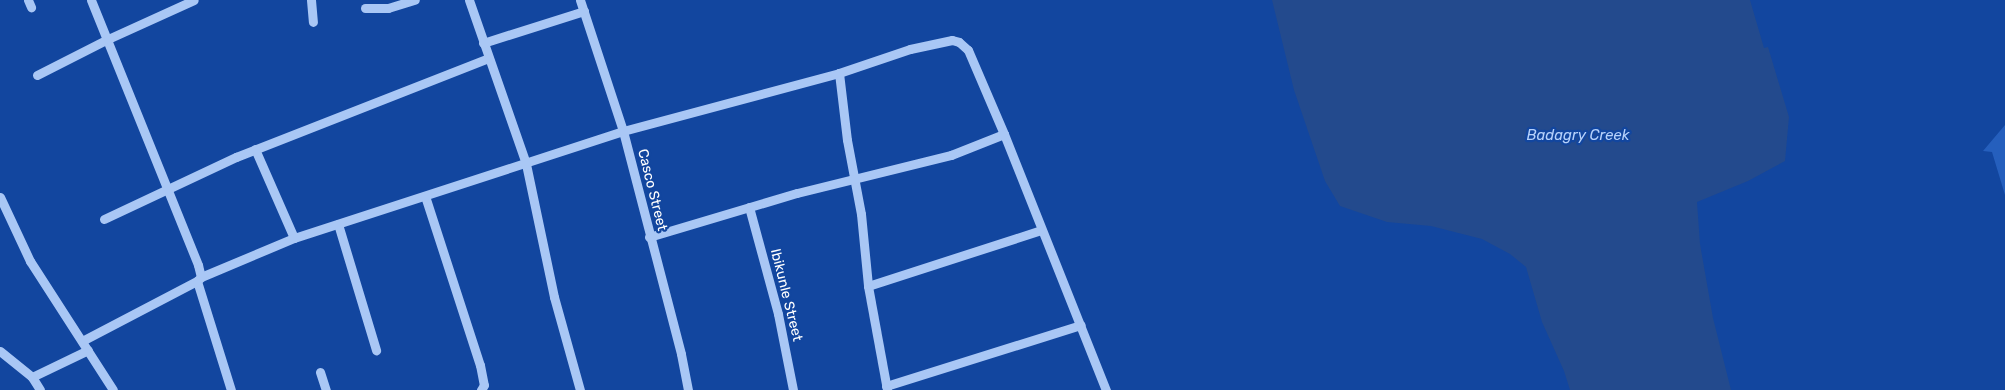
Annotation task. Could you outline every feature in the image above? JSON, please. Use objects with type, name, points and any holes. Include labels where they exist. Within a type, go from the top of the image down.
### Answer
[{"type":"street","points":[[91,0],[168,188],[199,279],[231,390]]},
{"type":"street","points":[[37,75],[108,39],[194,0]]},
{"type":"street","points":[[311,0],[313,22]]},
{"type":"street","points":[[365,8],[388,8],[415,0]]},
{"type":"street","points":[[469,0],[526,164],[554,297],[580,390]]},
{"type":"street","name":"Casco Street","points":[[580,0],[623,131],[649,237],[681,354],[688,390]]},
{"type":"street","points":[[483,43],[584,11]]},
{"type":"street","points":[[82,341],[199,279],[294,238],[623,131],[838,73],[910,49],[952,40],[959,42],[968,50],[1004,134],[1106,390]]},
{"type":"street","points":[[104,219],[255,149],[488,58]]},
{"type":"street","points":[[838,73],[860,214],[868,286],[887,388],[1081,325]]},
{"type":"street","points":[[649,237],[854,178],[951,155],[1004,134]]},
{"type":"street","points":[[255,149],[294,238]]},
{"type":"street","points":[[425,196],[480,365],[484,385],[481,390]]},
{"type":"street","points":[[0,197],[30,261],[113,390]]},
{"type":"street","name":"Ibikunle Street","points":[[749,207],[778,314],[793,390]]},
{"type":"street","points":[[338,224],[376,350]]},
{"type":"street","points":[[868,286],[1041,230]]},
{"type":"street","points":[[32,377],[88,350]]},
{"type":"street","points":[[0,351],[32,377],[40,390]]},
{"type":"street","points":[[320,372],[326,390]]},
{"type":"shaded area","points":[[2005,125],[2005,195],[1992,152],[1983,151]]},
{"type":"water","name":"Badagry Creek","points":[[1272,0],[1750,0],[1764,48],[1768,47],[1789,117],[1785,161],[1748,181],[1697,202],[1700,244],[1713,318],[1731,390],[1570,390],[1564,371],[1542,322],[1526,267],[1510,254],[1482,239],[1431,226],[1387,222],[1340,206],[1325,181],[1294,90]]}]
